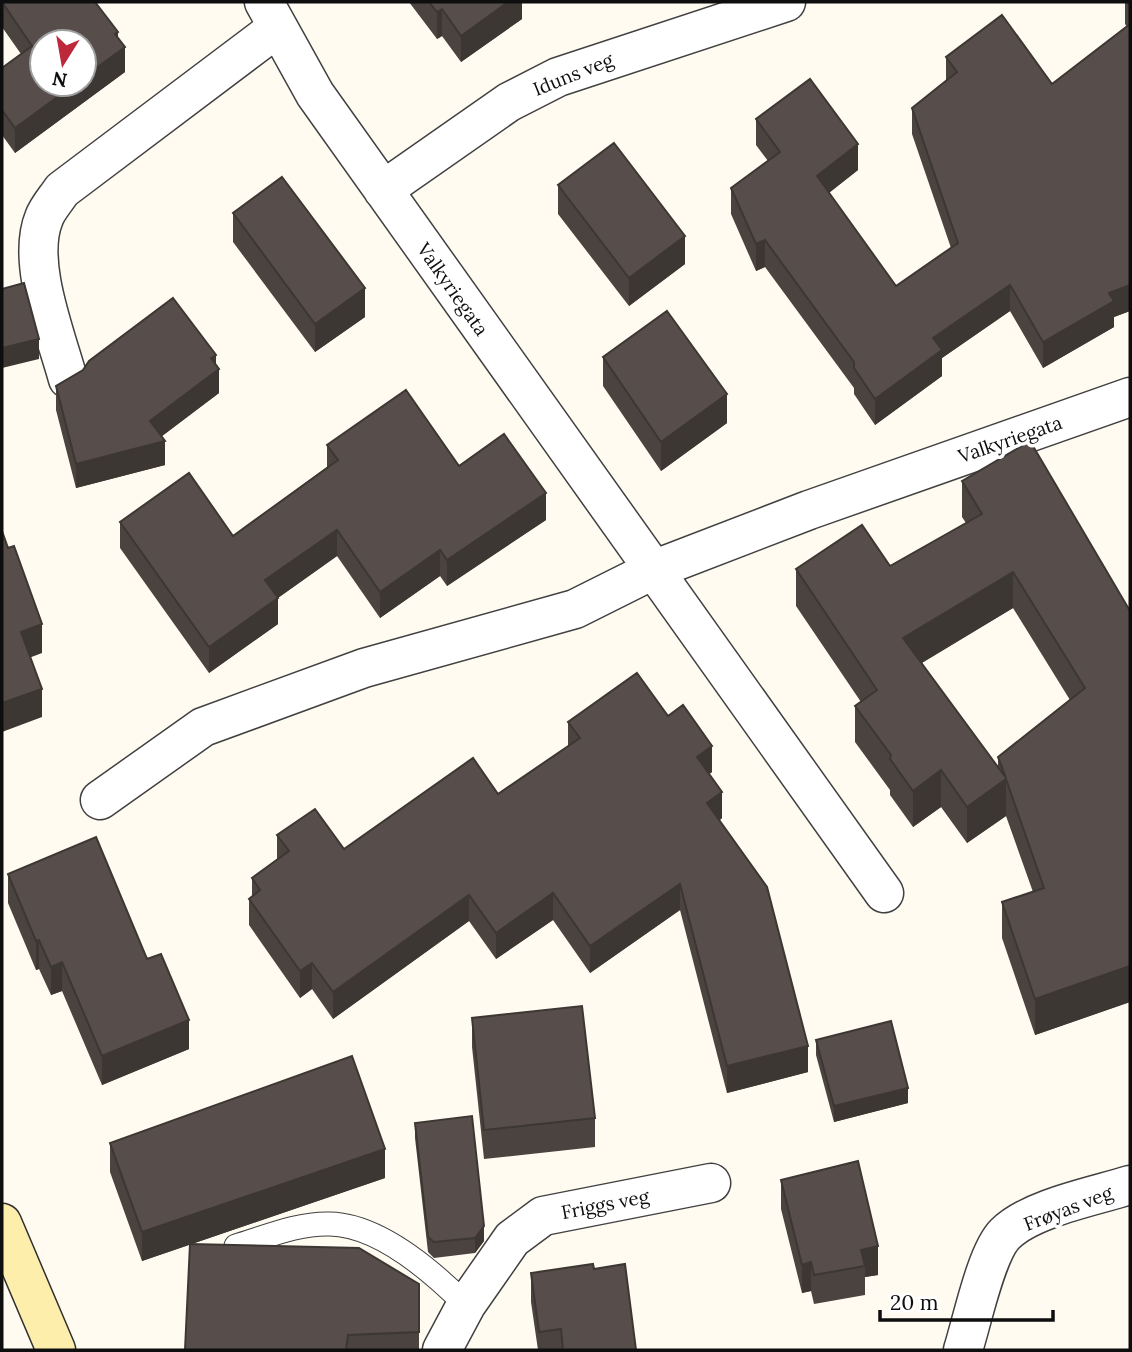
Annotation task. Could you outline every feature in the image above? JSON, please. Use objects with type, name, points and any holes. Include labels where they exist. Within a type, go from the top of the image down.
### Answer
[{"type":"main road","points":[[2,1223],[55,1350]]},
{"type":"street","name":"Iduns veg","points":[[383,190],[509,102],[558,77],[786,2]]},
{"type":"street","name":"Valkyriegata","points":[[270,15],[315,94],[884,893]]},
{"type":"street","points":[[68,379],[41,282],[40,245],[43,218],[62,191],[270,15]]},
{"type":"street","name":"Valkyriegata","points":[[100,800],[203,727],[365,668],[575,609],[653,570],[809,510],[1130,397]]},
{"type":"street","name":"Friggs veg","points":[[442,1350],[466,1305],[512,1239],[543,1216],[711,1183]]},
{"type":"street","name":"Frøyas veg","points":[[963,1350],[989,1263],[1004,1235],[1029,1219],[1130,1185]]},
{"type":"lane","points":[[236,1246],[287,1230],[317,1225],[331,1224],[361,1230],[412,1259],[466,1305]]},
{"type":"building","points":[[2,2],[95,2],[118,32],[115,34],[125,47],[98,67],[98,28],[28,28],[28,40]]},
{"type":"building","points":[[429,2],[508,2],[461,36],[442,9],[437,12]]},
{"type":"building","points":[[1002,15],[1052,84],[1130,24],[1130,285],[1109,293],[1114,301],[1043,342],[1010,285],[933,338],[942,350],[875,399],[854,368],[854,362],[765,240],[756,244],[731,188],[780,152],[756,119],[810,79],[858,144],[817,176],[896,286],[958,243],[912,108],[957,72],[946,57]]},
{"type":"building","points":[[28,49],[28,98],[56,98],[15,128],[2,110],[2,68]]},
{"type":"building","points":[[614,143],[685,236],[629,278],[558,185]]},
{"type":"building","points":[[282,177],[365,288],[315,324],[233,213]]},
{"type":"building","points":[[24,283],[39,339],[2,348],[2,289]]},
{"type":"building","points":[[173,298],[216,355],[211,358],[219,369],[150,421],[165,441],[76,464],[56,386],[83,370],[89,361]]},
{"type":"building","points":[[667,311],[727,394],[661,442],[603,357]]},
{"type":"building","points":[[406,390],[459,466],[504,434],[546,493],[447,560],[440,550],[380,592],[337,530],[265,580],[278,598],[209,647],[120,522],[189,473],[233,536],[338,460],[327,445]]},
{"type":"building","points":[[1030,441],[1130,611],[1130,966],[1035,999],[1002,902],[1044,888],[1006,779],[967,807],[941,770],[913,791],[890,759],[891,755],[855,706],[877,690],[796,569],[862,525],[890,566],[982,514],[962,481]],"holes":[[[1013,572],[1085,688],[998,757],[1006,778],[903,638]]]},
{"type":"building","points":[[2,531],[8,548],[14,546],[42,624],[21,632],[42,689],[2,703]]},
{"type":"building","points":[[637,673],[668,716],[683,705],[712,746],[697,757],[722,792],[707,803],[767,887],[808,1046],[727,1066],[680,884],[590,946],[553,893],[496,933],[469,895],[333,992],[312,963],[300,971],[249,899],[260,890],[252,878],[289,851],[277,835],[315,809],[344,849],[473,758],[498,794],[580,738],[568,722]]},
{"type":"building","points":[[96,837],[147,959],[161,954],[189,1020],[102,1056],[62,962],[51,967],[39,940],[36,941],[8,874]]},
{"type":"building","points":[[582,1006],[595,1118],[484,1130],[472,1018]]},
{"type":"building","points":[[891,1021],[908,1088],[834,1106],[816,1040]]},
{"type":"building","points":[[352,1056],[385,1149],[142,1232],[110,1143]]},
{"type":"building","points":[[472,1116],[484,1226],[475,1238],[434,1242],[428,1237],[415,1123]]},
{"type":"building","points":[[858,1161],[878,1246],[861,1250],[865,1266],[814,1275],[811,1262],[802,1265],[781,1180]]},
{"type":"building","points":[[190,1244],[359,1248],[419,1284],[419,1332],[348,1335],[346,1350],[185,1350]]},
{"type":"building","points":[[593,1264],[594,1269],[625,1264],[636,1350],[563,1350],[561,1329],[539,1332],[531,1273]]}]
